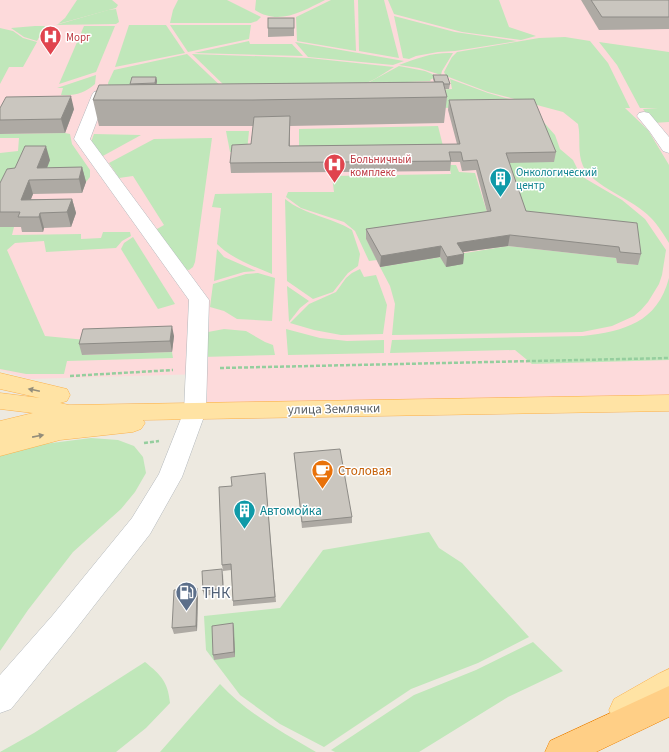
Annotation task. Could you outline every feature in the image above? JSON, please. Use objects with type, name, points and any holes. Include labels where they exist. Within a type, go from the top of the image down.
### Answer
[{"type":"highway","points":[[561,752],[669,700]]},
{"type":"main road","points":[[0,381],[71,398],[189,411]]},
{"type":"main road","name":"улица Землячки","points":[[0,401],[28,404],[69,413],[669,403]]},
{"type":"main road","points":[[0,447],[31,438],[70,430],[118,427],[189,411]]},
{"type":"main road","points":[[0,430],[69,413]]},
{"type":"main road","points":[[554,752],[669,684]]},
{"type":"lane","points":[[0,698],[62,625],[140,526],[170,477],[189,411],[196,369],[199,300],[82,139],[99,95],[131,95]]},
{"type":"lane","points":[[644,116],[656,129],[669,148]]},
{"type":"path","points":[[70,376],[196,369],[669,358]]},
{"type":"shaded area","name":"Больничный комплекс","points":[[0,0],[669,0],[669,403],[195,411],[203,374],[29,379],[0,370]]},
{"type":"green space","points":[[77,0],[112,0],[118,5],[116,8],[58,24],[65,18]]},
{"type":"green space","points":[[178,0],[227,0],[261,17],[257,21],[251,23],[170,23],[173,10]]},
{"type":"green space","points":[[256,0],[325,0],[291,15],[273,17],[264,15],[255,10]]},
{"type":"green space","points":[[331,0],[354,0],[356,51],[297,41],[296,17]]},
{"type":"green space","points":[[358,0],[384,0],[399,58],[359,51]]},
{"type":"green space","points":[[388,0],[499,0],[509,27],[536,36],[521,40],[462,32],[394,14]]},
{"type":"green space","points":[[116,9],[119,22],[116,24],[56,25],[108,10]]},
{"type":"green space","points":[[394,16],[455,32],[517,41],[455,51],[438,52],[416,56],[409,59],[403,58]]},
{"type":"green space","points":[[129,25],[166,25],[185,53],[115,67]]},
{"type":"green space","points":[[170,25],[251,25],[249,39],[188,52]]},
{"type":"green space","points":[[45,26],[37,41],[24,37],[11,28]]},
{"type":"green space","points":[[84,26],[115,26],[96,72],[59,84]]},
{"type":"green space","points":[[0,28],[13,31],[23,38],[37,42],[23,67],[9,67],[0,84]]},
{"type":"green space","points":[[565,37],[590,41],[608,63],[630,108],[625,108],[648,130],[669,165],[669,243],[661,230],[644,211],[604,187],[588,173],[581,161],[578,124],[563,112],[488,92],[446,76],[444,72],[452,57],[457,52],[539,38]]},
{"type":"green space","points":[[249,41],[250,44],[292,44],[303,56],[194,53]]},
{"type":"green space","points":[[295,42],[404,61],[393,65],[308,57]]},
{"type":"green space","points":[[599,42],[669,52],[669,122],[653,123],[643,109],[658,108],[640,108],[617,65]]},
{"type":"green space","points":[[453,53],[441,75],[419,68],[399,65],[432,55]]},
{"type":"green space","points":[[187,54],[226,91],[109,89],[108,83],[114,70]]},
{"type":"green space","points":[[192,54],[309,58],[394,67],[375,79],[350,91],[230,91]]},
{"type":"green space","points":[[399,66],[425,71],[437,76],[430,80],[431,81],[407,82],[408,90],[355,90]]},
{"type":"green space","points":[[96,75],[95,84],[80,93],[61,95],[63,88],[57,88]]},
{"type":"green space","points":[[450,79],[488,93],[534,106],[441,108],[434,90],[452,89]]},
{"type":"green space","points":[[532,109],[555,135],[560,149],[573,160],[579,172],[586,179],[622,200],[645,219],[666,250],[659,284],[648,302],[634,316],[612,326],[582,332],[392,335],[395,304],[390,286],[380,267],[508,246],[616,258],[617,263],[638,265],[524,222],[504,163]]},
{"type":"green space","points":[[438,126],[444,150],[299,152],[299,129]]},
{"type":"green space","points":[[226,131],[249,131],[247,151],[230,152]]},
{"type":"green space","points":[[0,134],[70,134],[72,144],[90,170],[90,177],[86,182],[41,183],[0,208],[0,153],[18,151],[19,138],[0,138]]},
{"type":"green space","points":[[94,134],[141,135],[101,157],[91,142]]},
{"type":"green space","points":[[212,138],[195,262],[193,267],[189,270],[176,268],[150,233],[164,225],[133,176],[119,178],[109,163],[154,139]]},
{"type":"green space","points":[[449,165],[456,165],[459,172],[475,173],[490,222],[366,239],[377,260],[369,261],[355,231],[344,222],[301,208],[286,197],[288,192],[334,192],[332,176],[451,174]]},
{"type":"green space","points":[[272,193],[272,274],[236,258],[217,244],[221,208],[212,207],[215,194]]},
{"type":"green space","points":[[285,199],[301,209],[352,230],[360,254],[358,266],[348,273],[333,292],[313,299],[287,281]]},
{"type":"green space","points":[[0,227],[14,227],[12,235],[81,234],[81,239],[101,238],[103,232],[130,232],[131,236],[122,241],[116,248],[46,252],[44,241],[15,243],[7,250],[45,336],[86,340],[83,355],[172,352],[173,358],[67,361],[64,374],[26,374],[0,369]]},
{"type":"green space","points":[[133,237],[175,304],[158,309],[121,249],[124,243]]},
{"type":"green space","points":[[217,249],[224,257],[256,271],[244,272],[214,281]]},
{"type":"green space","points":[[360,269],[364,277],[376,275],[387,305],[383,334],[341,335],[314,330],[290,323],[309,304],[336,292],[346,278]]},
{"type":"green space","points":[[258,273],[275,278],[272,321],[237,319],[224,311],[210,307],[213,284],[246,274]]},
{"type":"green space","points":[[669,278],[669,360],[532,364],[515,350],[390,353],[392,340],[583,336],[612,331],[637,322],[647,315],[664,293]]},
{"type":"green space","points":[[287,286],[309,301],[300,308],[289,322]]},
{"type":"green space","points":[[224,329],[246,331],[273,345],[275,355],[202,357],[204,336],[208,332]]},
{"type":"green space","points":[[286,329],[320,338],[347,341],[384,340],[384,353],[288,355]]},
{"type":"green space","points":[[91,438],[118,440],[134,446],[143,457],[146,473],[135,492],[121,509],[73,552],[28,610],[0,651],[0,454],[36,445]]},
{"type":"green space","points":[[429,532],[439,548],[462,563],[529,637],[478,663],[411,689],[324,747],[280,724],[240,695],[206,650],[204,616],[280,608],[323,550]]},
{"type":"green space","points":[[533,642],[563,671],[508,697],[419,752],[335,752],[331,750],[414,695],[476,670]]},
{"type":"green space","points":[[145,662],[163,680],[168,690],[170,703],[146,728],[116,752],[0,752],[34,733]]},
{"type":"green space","points":[[220,684],[253,713],[316,752],[160,752]]},
{"type":"building","points":[[591,0],[669,0],[669,17],[602,17]]},
{"type":"building","points":[[268,18],[294,18],[294,28],[268,28]]},
{"type":"building","points":[[433,75],[447,75],[450,84],[435,82]]},
{"type":"building","points":[[132,77],[156,77],[155,83],[130,84]]},
{"type":"building","points":[[443,82],[447,97],[252,100],[93,100],[99,85]]},
{"type":"building","points":[[71,96],[61,119],[0,120],[0,108],[6,97]]},
{"type":"building","name":"Онкологический центр","points":[[534,99],[556,152],[506,153],[526,211],[637,223],[641,254],[620,252],[619,247],[510,235],[457,243],[464,254],[447,257],[441,246],[381,256],[366,229],[491,211],[477,160],[463,161],[461,152],[449,152],[451,161],[230,163],[232,145],[251,144],[254,117],[290,116],[289,146],[460,144],[449,100]]},
{"type":"building","points":[[25,146],[46,146],[37,168],[82,167],[79,179],[29,180],[21,200],[72,199],[67,212],[40,213],[39,217],[18,217],[20,212],[0,212],[0,183],[7,169],[15,168]]},
{"type":"building","points":[[172,326],[170,341],[79,344],[83,329]]},
{"type":"building","name":"Столовая","points":[[340,449],[352,517],[302,522],[294,453]]},
{"type":"building","name":"Автомойка","points":[[265,473],[275,597],[233,601],[231,564],[222,565],[219,487],[232,486],[231,477]]},
{"type":"building","points":[[222,569],[223,588],[203,591],[202,571]]},
{"type":"building","name":"ТНК","points":[[197,588],[196,626],[172,628],[174,590]]},
{"type":"building","points":[[233,623],[234,652],[213,655],[212,626]]},
{"type":"place","name":"Морг","points":[[50,56]]},
{"type":"place","name":"Больничный комплекс","points":[[334,184]]},
{"type":"place","name":"Онкологический центр","points":[[500,198]]},
{"type":"place","name":"Столовая","points":[[322,490]]},
{"type":"place","name":"Автомойка","points":[[245,530]]},
{"type":"place","name":"ТНК","points":[[186,612]]}]
